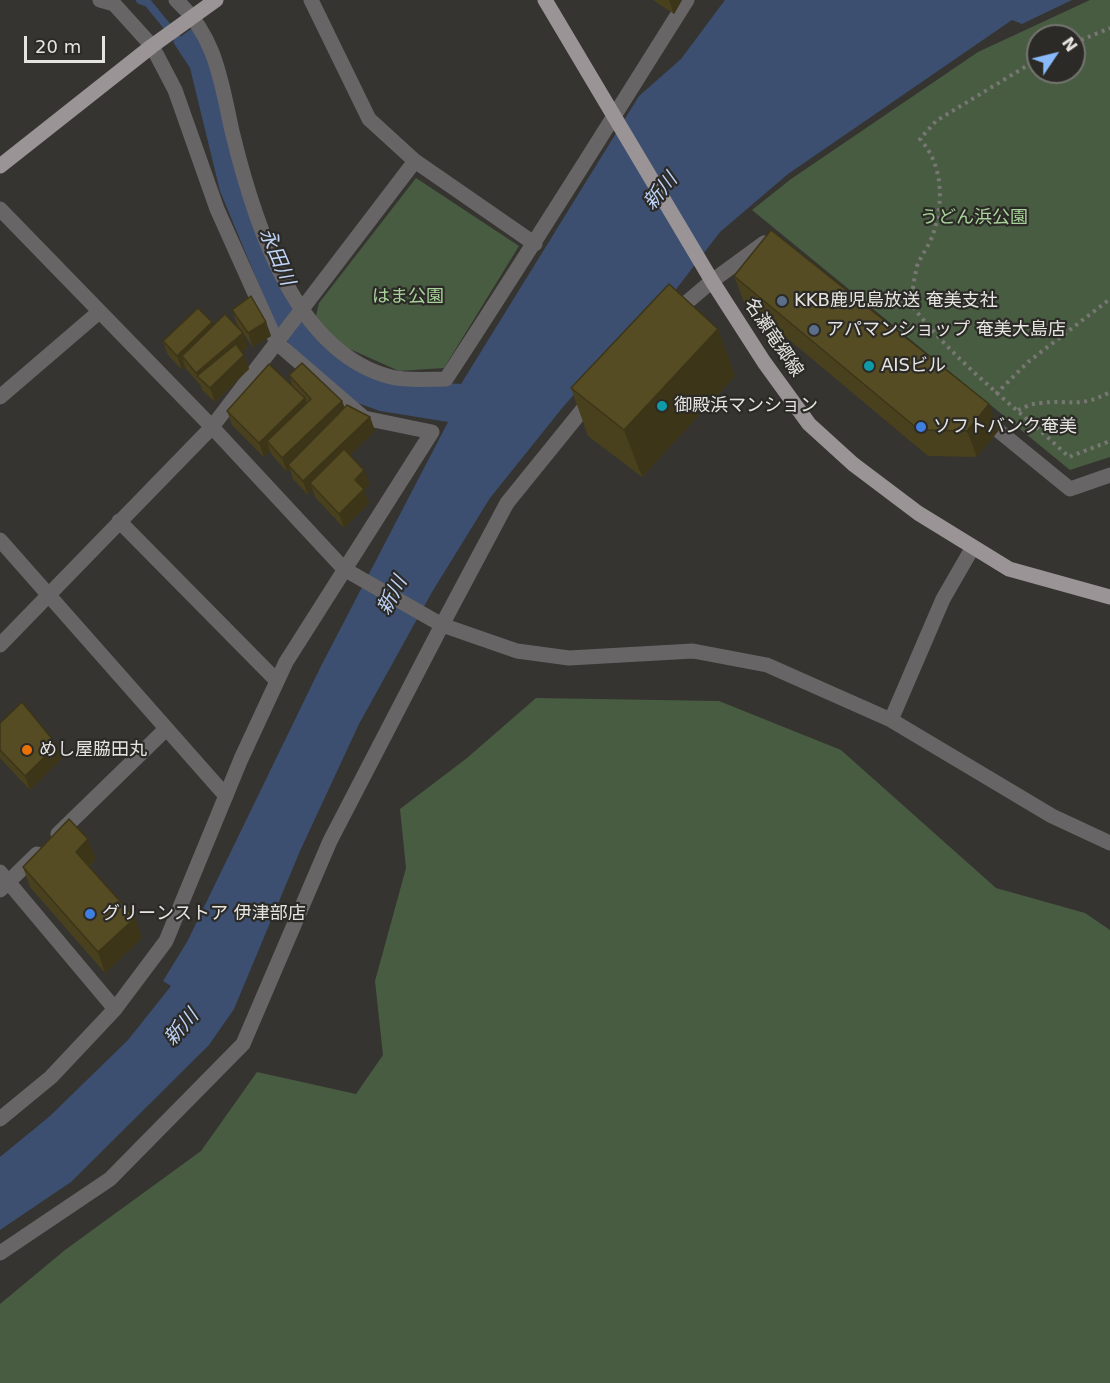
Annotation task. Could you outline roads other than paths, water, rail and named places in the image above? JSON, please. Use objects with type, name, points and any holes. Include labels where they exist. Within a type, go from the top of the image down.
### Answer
[{"type":"main road","points":[[0,166],[152,46],[216,0]]},
{"type":"main road","name":"名瀬竜郷線","points":[[545,0],[710,277],[764,362],[809,424],[853,464],[908,506],[1009,569],[1110,597]]},
{"type":"street","points":[[0,1119],[51,1077],[115,1009],[166,941],[226,796],[286,662],[432,432],[364,418],[278,343],[217,209],[175,90],[152,46],[114,4],[100,0]]},
{"type":"street","points":[[176,0],[194,16],[212,50],[245,180],[268,244],[300,309],[338,350],[368,368],[392,377],[446,379],[535,244],[581,165],[617,120],[687,0]]},
{"type":"street","points":[[311,0],[369,118],[415,161],[535,244]]},
{"type":"street","points":[[0,645],[212,427],[415,161]]},
{"type":"street","points":[[0,209],[212,427],[344,569],[441,625],[517,651],[569,658],[693,651],[767,665],[891,720],[1052,816],[1110,843]]},
{"type":"street","points":[[658,328],[710,277],[764,243],[780,256]]},
{"type":"street","points":[[0,398],[99,312]]},
{"type":"street","points":[[0,1253],[111,1179],[243,1044],[330,841],[441,625],[507,504],[599,390]]},
{"type":"street","points":[[971,408],[1070,489],[1110,475]]},
{"type":"street","points":[[119,521],[277,681]]},
{"type":"street","points":[[0,540],[226,796]]},
{"type":"street","points":[[891,720],[943,599],[973,547]]},
{"type":"street","points":[[115,1009],[3,881],[166,729]]},
{"type":"water","name":"新川","points":[[725,0],[1072,0],[1022,24],[1012,20],[788,174],[720,232],[674,292],[631,331],[563,407],[490,498],[432,592],[359,724],[300,851],[234,1009],[209,1045],[71,1182],[0,1230],[0,1157],[50,1116],[128,1040],[171,986],[163,981],[187,942],[321,666],[448,422],[380,411],[355,402],[297,354],[276,326],[220,191],[190,68],[173,42],[194,27],[208,55],[225,126],[313,333],[395,380],[461,384],[639,96],[681,59]]},
{"type":"waterway","name":"永田川","points":[[140,0],[148,3],[184,47]]},
{"type":"place","name":"KKB鹿児島放送 奄美支社","points":[[782,301]]},
{"type":"place","name":"アパマンショップ 奄美大島店","points":[[814,330]]},
{"type":"place","name":"AISビル","points":[[869,366]]},
{"type":"place","name":"御殿浜マンション","points":[[662,406]]},
{"type":"place","name":"ソフトバンク奄美","points":[[921,427]]},
{"type":"place","name":"めし屋脇田丸","points":[[27,750]]},
{"type":"place","name":"グリーンストア 伊津部店","points":[[90,914]]},
{"type":"park label","name":"うどん浜公園","points":[[974,218]]},
{"type":"park label","name":"はま公園","points":[[408,297]]}]
